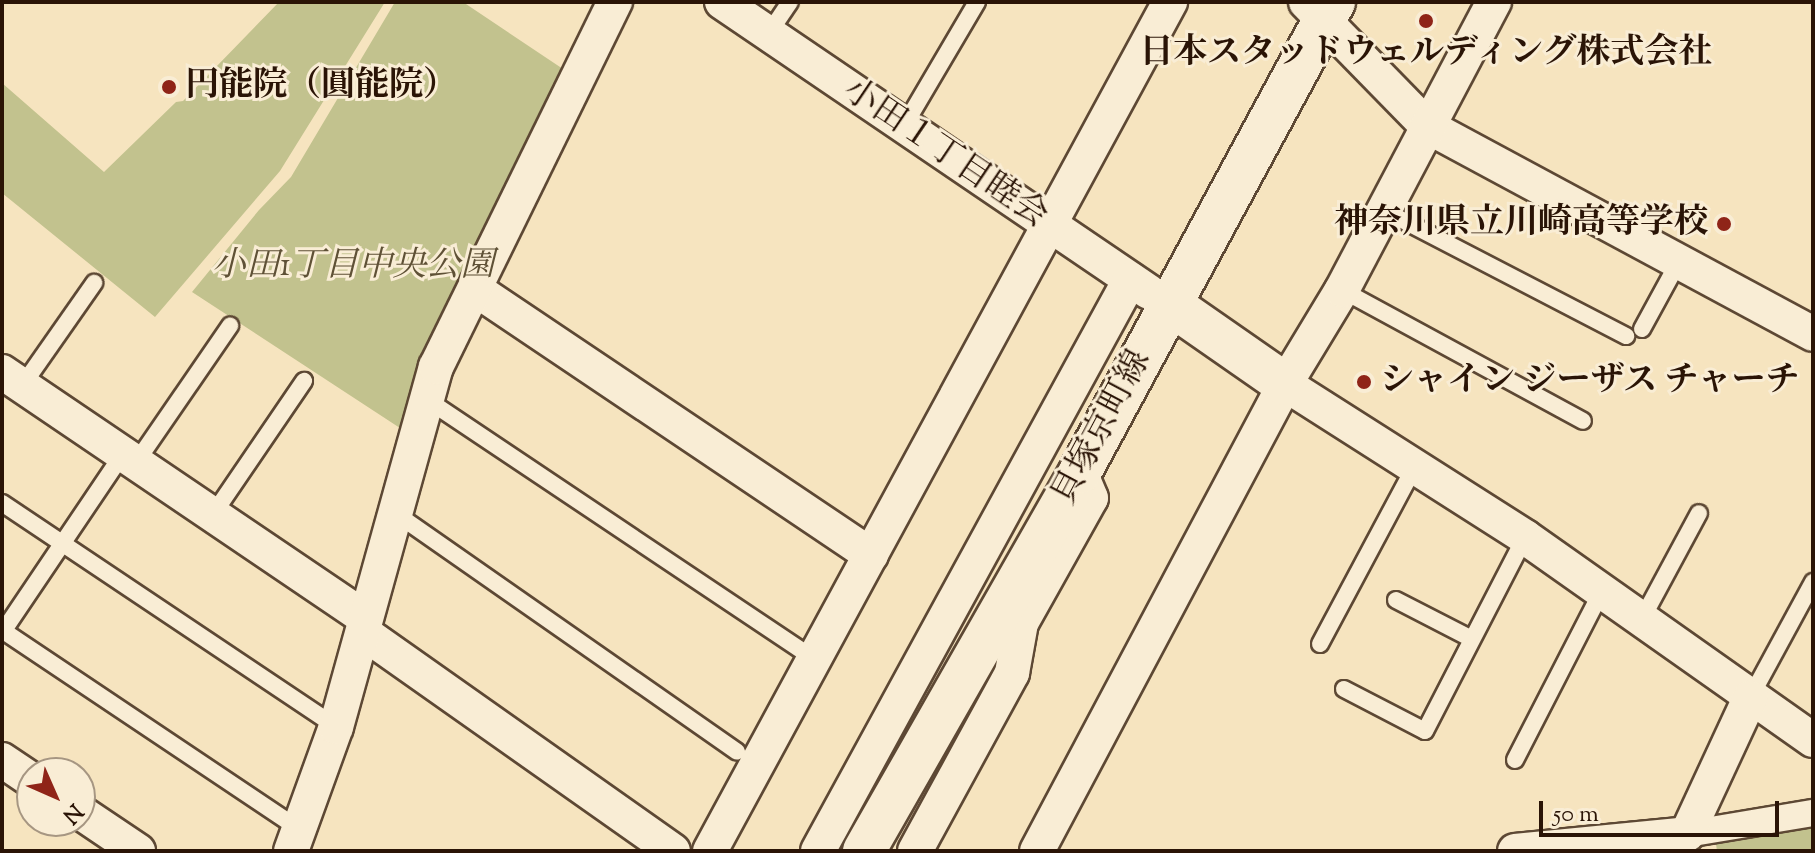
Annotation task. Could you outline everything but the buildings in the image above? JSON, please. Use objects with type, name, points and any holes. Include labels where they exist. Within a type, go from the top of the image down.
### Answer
[{"type":"street","points":[[294,840],[336,727],[436,367],[615,2]]},
{"type":"street","name":"小田１丁目睦会","points":[[722,2],[1130,280],[1170,304]]},
{"type":"street","points":[[710,851],[748,759],[815,659],[1170,2]]},
{"type":"street","points":[[1037,851],[1285,384],[1342,290],[1494,2]]},
{"type":"street","points":[[1321,9],[1427,126],[1813,334]]},
{"type":"street","name":"貝塚京町線","points":[[864,851],[1080,472],[1321,9]]},
{"type":"street","points":[[818,851],[1130,280]]},
{"type":"street","points":[[475,289],[871,555]]},
{"type":"street","points":[[1170,304],[1285,384],[1525,537],[1813,740]]},
{"type":"street","points":[[12,379],[214,513],[673,851]]},
{"type":"street","points":[[915,851],[1012,673],[1021,623],[1091,498],[1080,472]]},
{"type":"street","points":[[1687,834],[1750,698]]},
{"type":"street","points":[[1515,851],[1687,834],[1813,813]]},
{"type":"street","points":[[96,823],[138,851]]},
{"type":"lane","points":[[769,33],[790,2]]},
{"type":"lane","points":[[904,126],[977,2]]},
{"type":"lane","points":[[1383,210],[1626,336]]},
{"type":"lane","points":[[1642,329],[1679,261]]},
{"type":"lane","points":[[12,379],[94,283]]},
{"type":"lane","points":[[1342,290],[1583,421]]},
{"type":"lane","points":[[230,326],[62,542],[3,631],[294,840]]},
{"type":"lane","points":[[214,513],[304,381]]},
{"type":"lane","points":[[426,399],[815,659]]},
{"type":"lane","points":[[1320,644],[1415,466]]},
{"type":"lane","points":[[2,503],[336,727]]},
{"type":"lane","points":[[395,513],[748,759]]},
{"type":"lane","points":[[1642,619],[1699,513]]},
{"type":"lane","points":[[1344,689],[1425,731],[1525,537]]},
{"type":"lane","points":[[1750,698],[1811,588]]},
{"type":"lane","points":[[1515,760],[1602,591]]},
{"type":"lane","points":[[1396,600],[1472,639]]},
{"type":"green space","name":"円能院（圓能院）","points":[[279,2],[385,2],[280,171],[155,317],[2,193],[2,83],[104,172],[176,102],[183,101]]},
{"type":"green space","name":"小田1丁目中央公園","points":[[395,2],[463,2],[566,71],[403,430],[192,292],[259,210],[291,177]]},
{"type":"green space","points":[[1813,826],[1813,851],[1717,851],[1716,844]]},
{"type":"place","name":"日本スタッドウェルディング株式会社","points":[[1426,21]]},
{"type":"place","name":"円能院（圓能院）","points":[[169,87]]},
{"type":"place","name":"神奈川県立川崎高等学校","points":[[1724,224]]},
{"type":"place","name":"シャイン ジーザス チャーチ","points":[[1364,382]]}]
